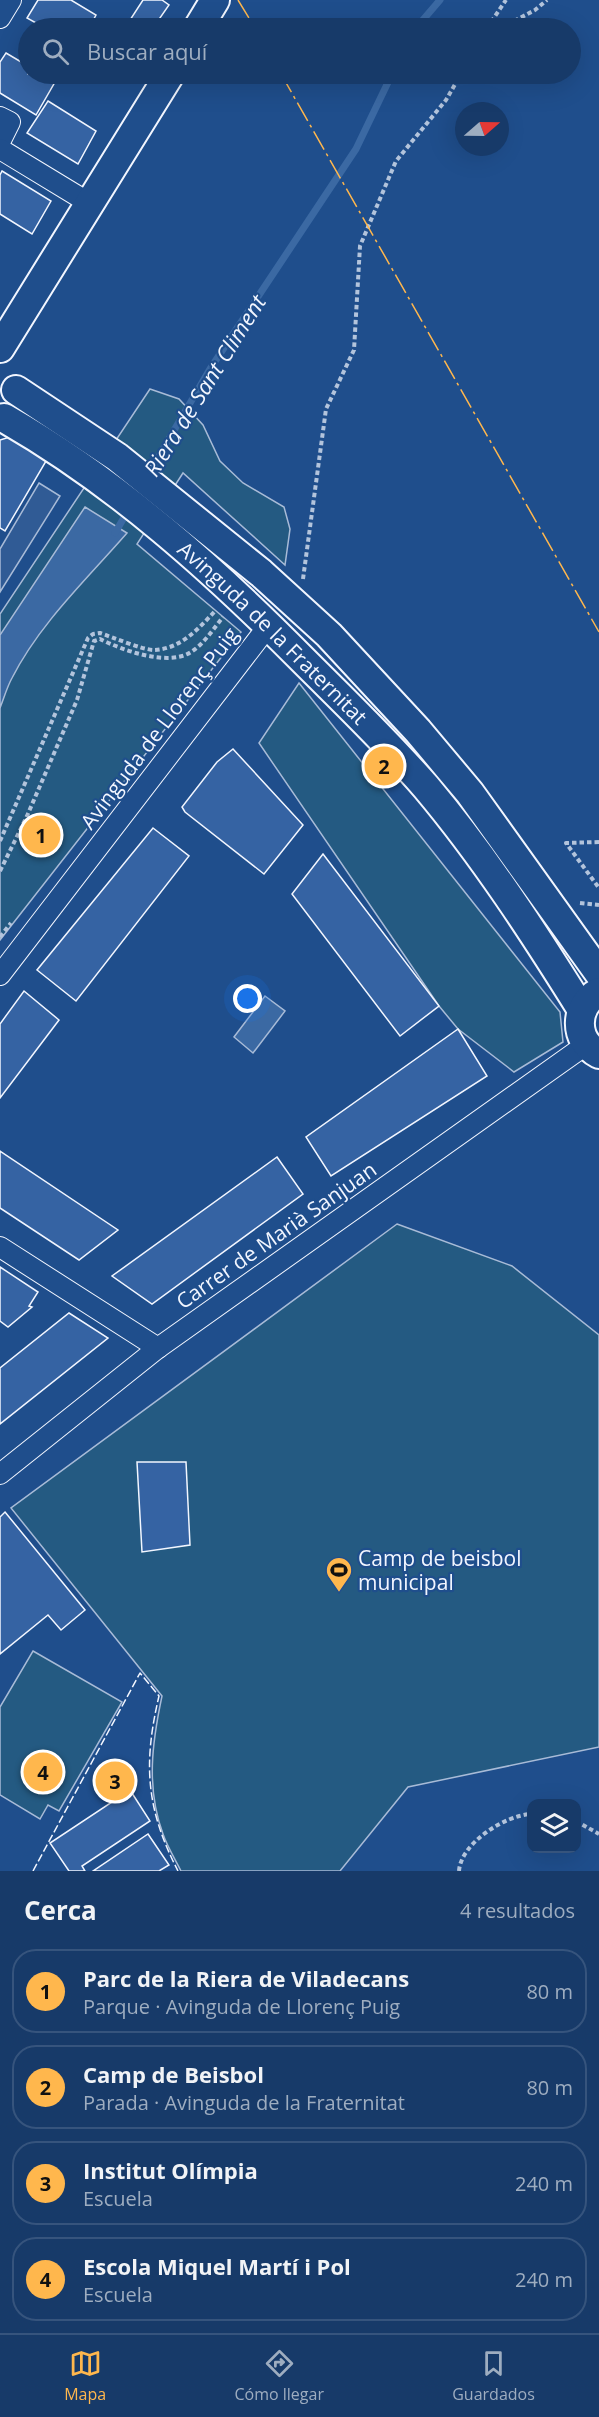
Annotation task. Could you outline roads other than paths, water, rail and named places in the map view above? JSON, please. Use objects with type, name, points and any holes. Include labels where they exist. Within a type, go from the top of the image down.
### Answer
[{"type":"street","points":[[0,18],[11,0]]},
{"type":"street","points":[[198,18],[215,0]]},
{"type":"street","points":[[0,348],[164,84]]},
{"type":"street","points":[[0,117],[10,122],[0,142]]},
{"type":"street","points":[[0,149],[89,203]]},
{"type":"street","points":[[0,359],[12,375],[16,390],[13,405],[2,420]]},
{"type":"street","name":"Avinguda de la Fraternitat","points":[[16,390],[117,457],[301,607],[418,731],[470,793],[599,973]]},
{"type":"street","name":"Avinguda de la Fraternitat","points":[[2,420],[64,455],[99,480],[240,597],[269,625],[382,737],[427,789],[590,1001]]},
{"type":"street","name":"Avinguda de Llorenç Puig","points":[[0,975],[269,625]]},
{"type":"street","points":[[590,1001],[579,1028],[593,1049]]},
{"type":"street","name":"Carrer de Marià Sanjuan","points":[[0,1474],[158,1348],[593,1049]]},
{"type":"street","points":[[0,1247],[158,1348]]},
{"type":"waterway","name":"Riera de Sant Climent","points":[[425,18],[440,0]]},
{"type":"waterway","name":"Riera de Sant Climent","points":[[149,473],[210,369],[356,149],[387,84]]},
{"type":"waterway","name":"Riera de Sant Climent","points":[[115,533],[129,509]]},
{"type":"place","name":"Camp de Beisbol","points":[[384,766]]},
{"type":"place","name":"Parc de la Riera de Viladecans","points":[[41,835]]},
{"type":"place","name":"Camp de beisbol municipal","points":[[339,1593]]},
{"type":"place","name":"Escola Miquel Martí i Pol","points":[[43,1772]]},
{"type":"place","name":"Institut Olímpia","points":[[115,1781]]}]
